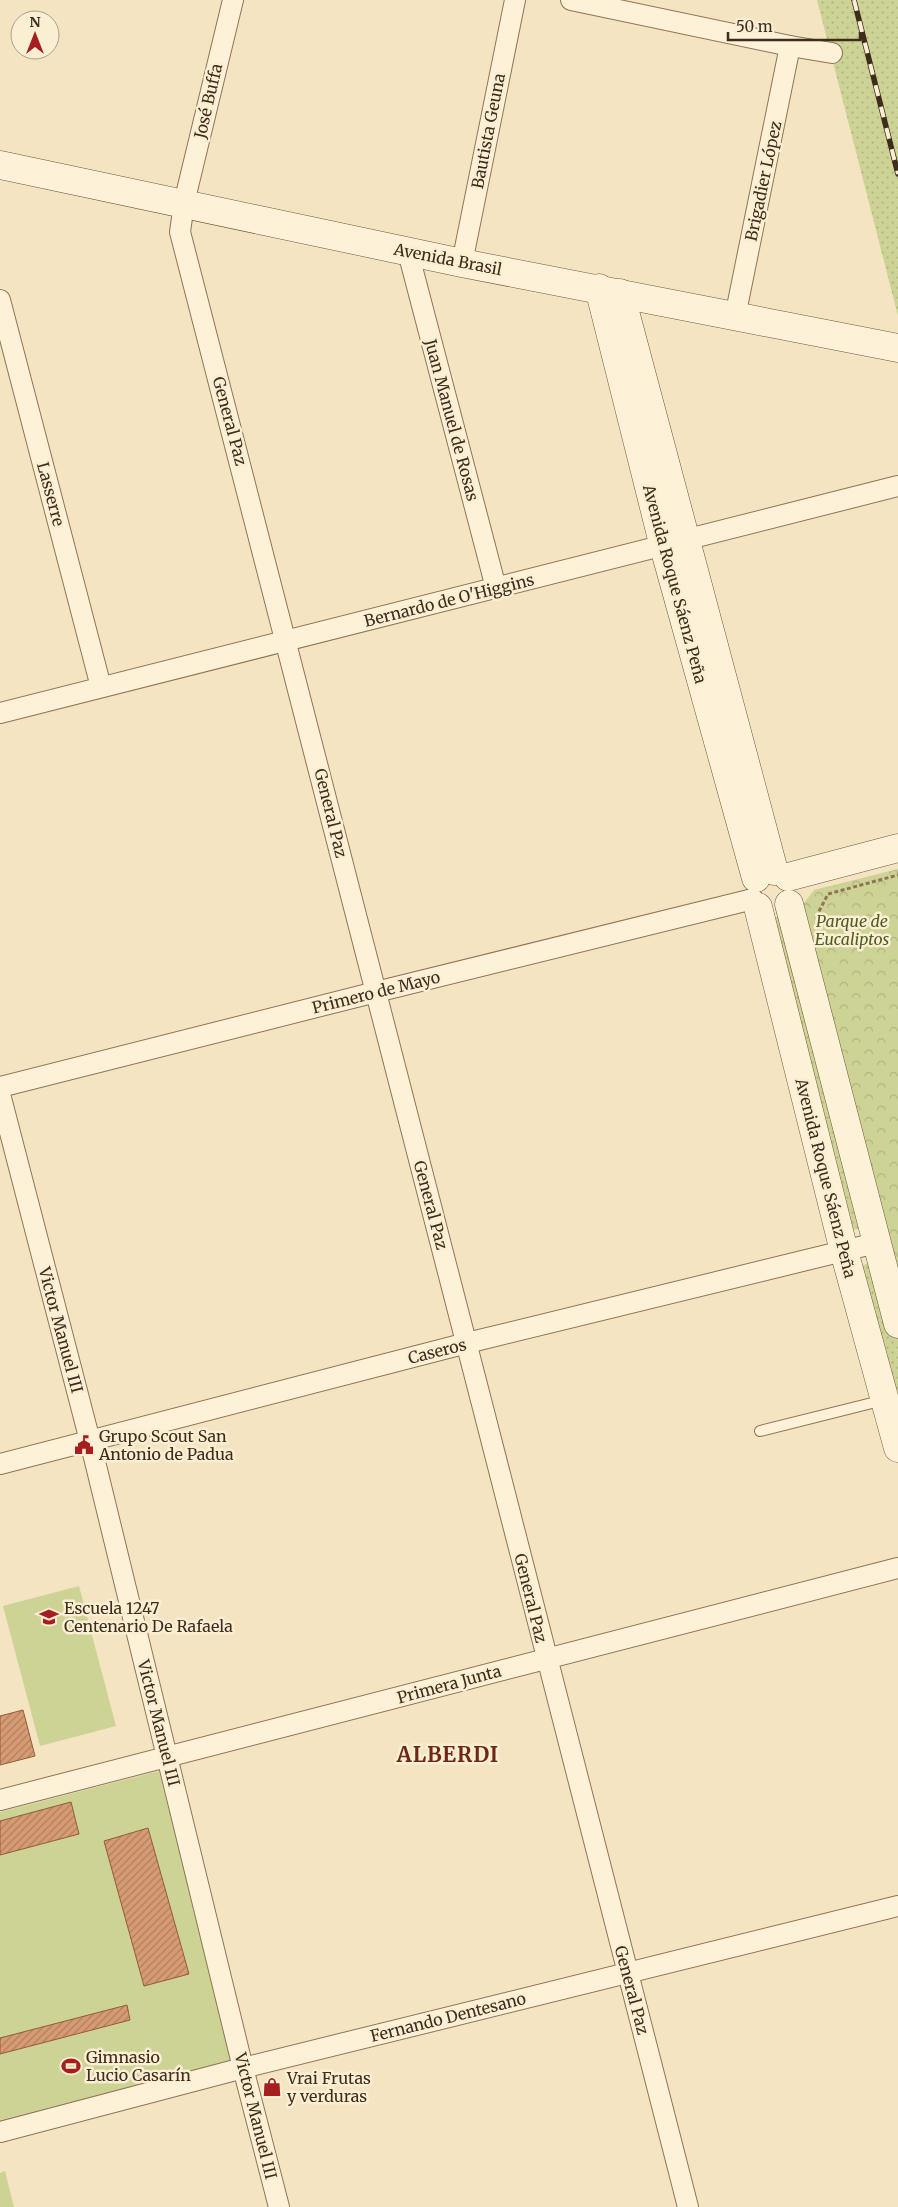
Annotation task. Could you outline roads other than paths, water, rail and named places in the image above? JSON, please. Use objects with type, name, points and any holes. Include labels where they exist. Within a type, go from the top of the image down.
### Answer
[{"type":"street","name":"José Buffa","points":[[184,203],[233,0]]},
{"type":"street","name":"Bautista Geuna","points":[[462,263],[515,0]]},
{"type":"street","points":[[571,0],[832,53]]},
{"type":"street","name":"Brigadier López","points":[[735,317],[790,46]]},
{"type":"street","name":"Avenida Brasil","points":[[0,164],[408,252],[898,348]]},
{"type":"street","name":"General Paz","points":[[184,203],[180,232],[287,641],[546,1659],[688,2207]]},
{"type":"street","name":"Juan Manuel de Rosas","points":[[408,252],[496,588]]},
{"type":"street","name":"Avenida Roque Sáenz Peña","points":[[610,291],[674,543],[722,720],[876,1243],[898,1324]]},
{"type":"street","name":"Lasserre","points":[[0,300],[101,687]]},
{"type":"street","name":"Bernardo de O'Higgins","points":[[0,713],[898,486]]},
{"type":"street","name":"Primero de Mayo","points":[[773,890],[898,848]]},
{"type":"street","name":"Primero de Mayo","points":[[0,1087],[773,890],[898,867]]},
{"type":"street","name":"Avenida Roque Sáenz Peña","points":[[773,890],[844,1251],[898,1448]]},
{"type":"street","name":"Victor Manuel III","points":[[0,1094],[90,1441],[243,2068],[279,2207]]},
{"type":"street","name":"Caseros","points":[[0,1464],[467,1343],[876,1243]]},
{"type":"street","name":"Primera Junta","points":[[0,1800],[898,1568]]},
{"type":"street","name":"Fernando Dentesano","points":[[0,2132],[243,2068],[898,1906]]},
{"type":"lane","points":[[760,1431],[885,1400]]},
{"type":"railway","points":[[854,0],[898,174]]},
{"type":"place","name":"Grupo Scout San Antonio de Padua","points":[[84,1445]]},
{"type":"place","name":"Escuela 1247 Centenario De Rafaela","points":[[49,1617]]},
{"type":"place","name":"Gimnasio Lucio Casarín","points":[[71,2066]]},
{"type":"place","name":"Vrai Frutas y verduras","points":[[272,2087]]},
{"type":"district","name":"ALBERDI","points":[[448,1755]]},
{"type":"park label","name":"Parque de Eucaliptos","points":[[852,930]]}]
